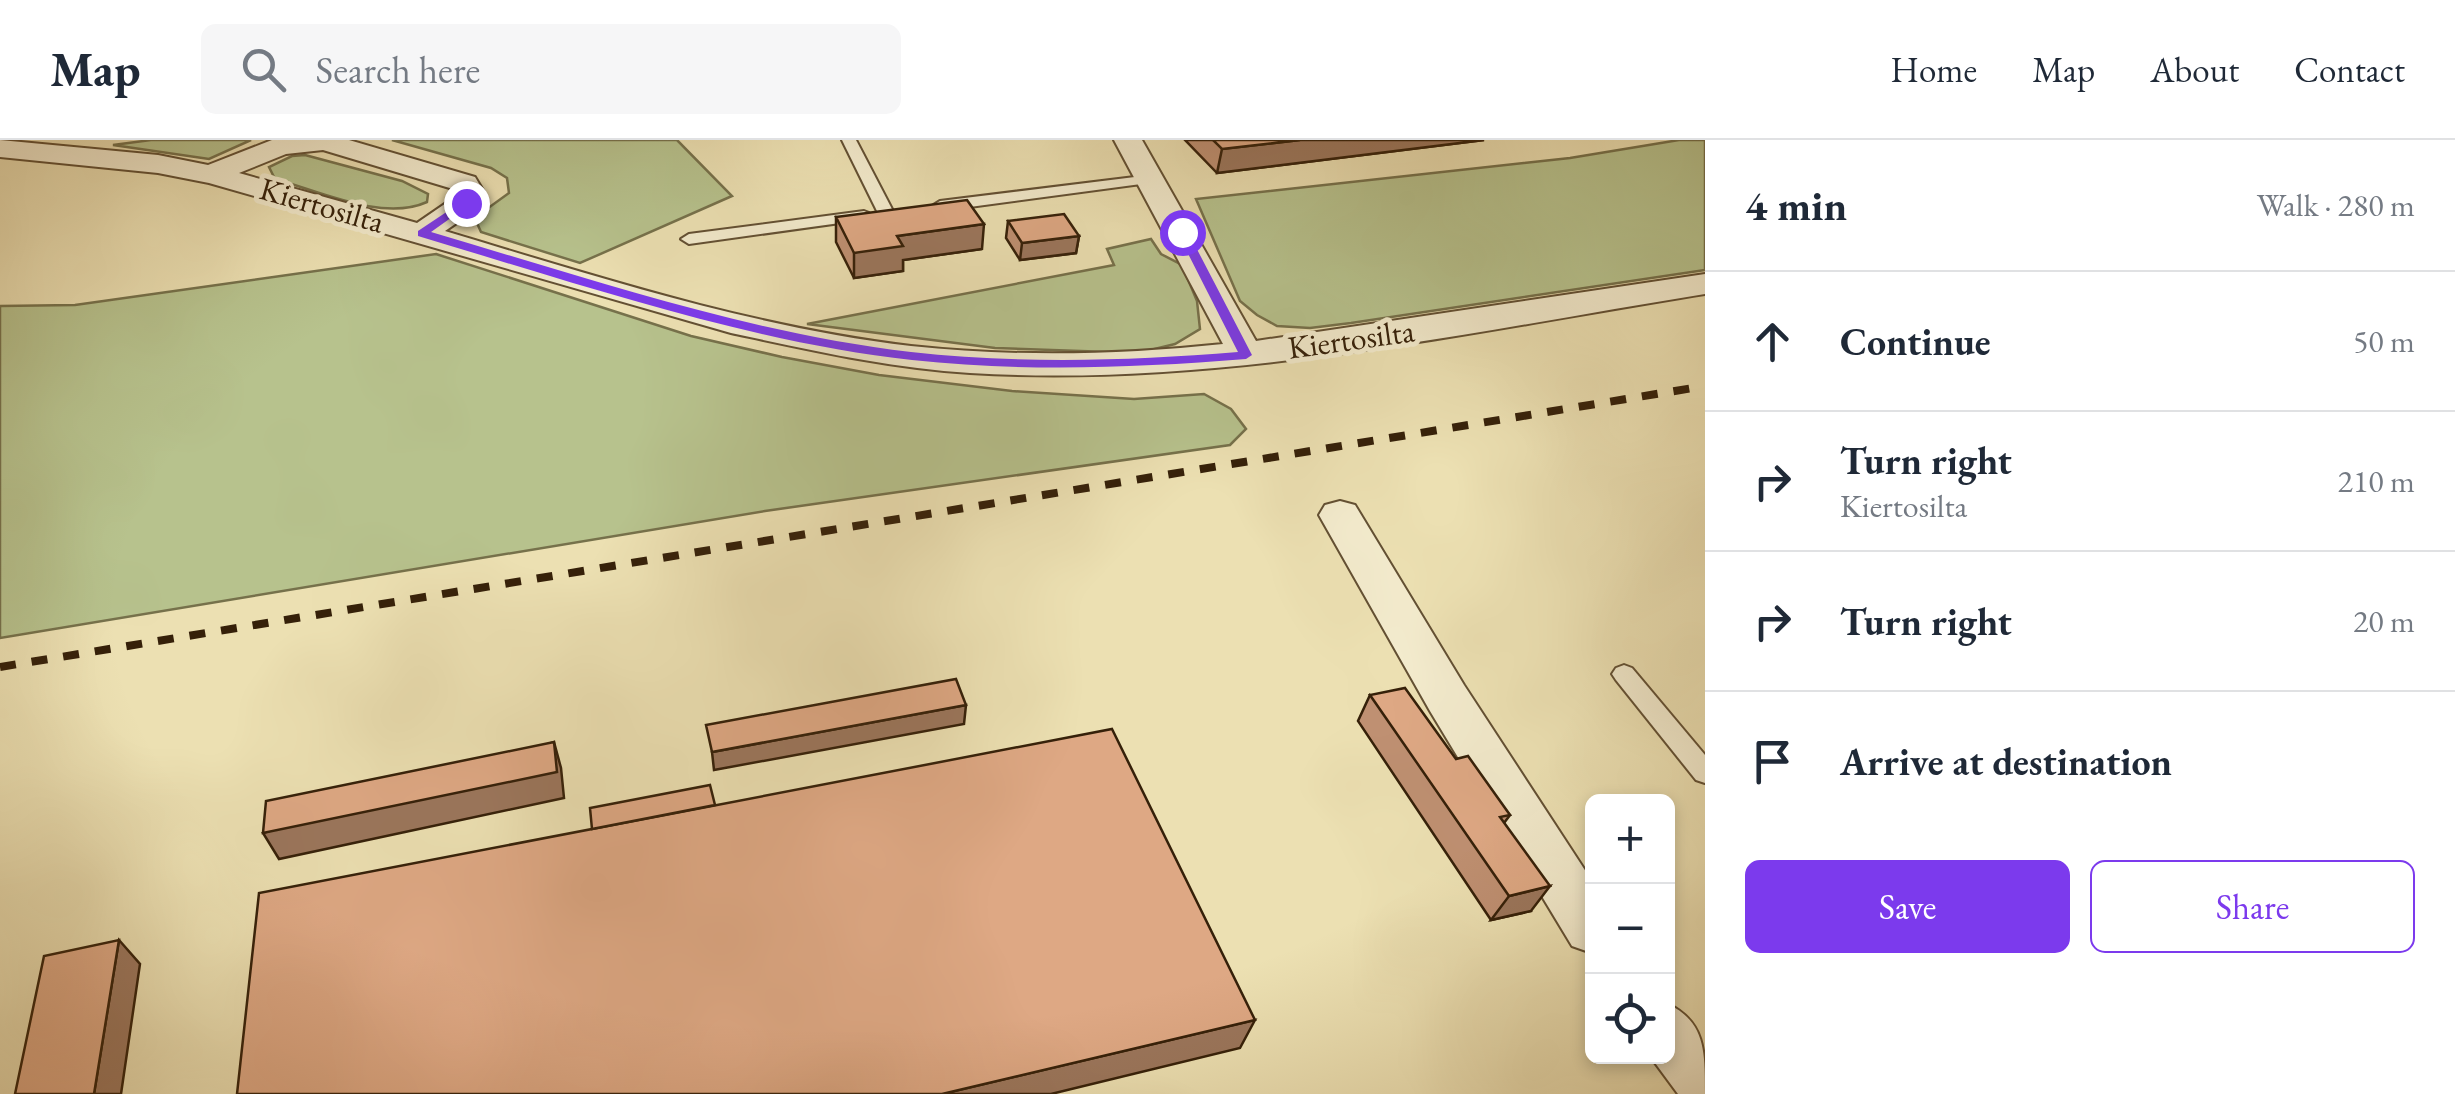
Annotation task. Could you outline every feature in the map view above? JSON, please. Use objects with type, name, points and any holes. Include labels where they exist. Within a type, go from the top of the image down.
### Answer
[{"type":"street","points":[[0,146],[51,140]]},
{"type":"street","points":[[1128,140],[1246,355]]},
{"type":"street","points":[[212,175],[271,146],[308,141],[362,152],[465,183],[469,192],[466,203],[422,233]]},
{"type":"street","name":"Kiertosilta","points":[[0,146],[158,164],[212,175],[611,289],[766,329],[907,356],[1062,365],[1246,355],[1705,284]]},
{"type":"street","points":[[1340,515],[1447,698],[1585,917]]},
{"type":"street","points":[[1675,1041],[1705,1080]]},
{"type":"lane","points":[[850,140],[886,213]]},
{"type":"lane","points":[[924,208],[1151,179]]},
{"type":"lane","points":[[689,239],[905,211]]},
{"type":"lane","points":[[1624,674],[1705,773]]},
{"type":"green space","points":[[151,140],[251,140],[209,159],[113,145]]},
{"type":"green space","points":[[392,140],[677,140],[732,196],[580,263],[481,232],[477,223],[484,211],[509,193],[507,178],[491,168]]},
{"type":"green space","points":[[1679,140],[1705,140],[1705,270],[1351,323],[1310,328],[1277,326],[1257,315],[1240,301],[1196,199],[1570,158]]},
{"type":"green space","points":[[305,155],[402,181],[428,194],[427,202],[391,209],[371,207],[275,179],[269,167],[292,156]]},
{"type":"green space","points":[[1151,239],[1161,254],[1182,265],[1197,301],[1200,329],[1175,344],[1138,353],[995,348],[807,324],[1114,265],[1107,249]]},
{"type":"green space","points":[[436,254],[691,336],[782,357],[879,375],[1012,391],[1134,399],[1204,394],[1231,409],[1246,429],[1230,445],[765,511],[0,638],[0,306],[75,305]]},
{"type":"building","points":[[1213,140],[1300,140],[1222,149]]},
{"type":"building","points":[[967,200],[984,224],[897,236],[903,246],[854,253],[836,217]]},
{"type":"building","points":[[1064,214],[1079,236],[1022,243],[1008,221]]},
{"type":"building","points":[[956,679],[966,705],[712,752],[706,725]]},
{"type":"building","points":[[1405,688],[1456,759],[1468,756],[1510,815],[1500,817],[1550,886],[1509,896],[1370,695]]},
{"type":"building","points":[[1112,729],[1255,1020],[942,1094],[237,1094],[259,893]]},
{"type":"building","points":[[554,742],[557,772],[263,833],[266,801]]},
{"type":"building","points":[[710,785],[715,805],[592,829],[590,808]]},
{"type":"building","points":[[119,940],[94,1094],[15,1094],[44,956]]},
{"type":"railway","points":[[0,667],[1705,386]]},
{"type":"route","points":[[466,203],[422,233],[611,289],[766,329],[907,356],[989,363],[1138,364],[1246,355],[1182,232]]}]
